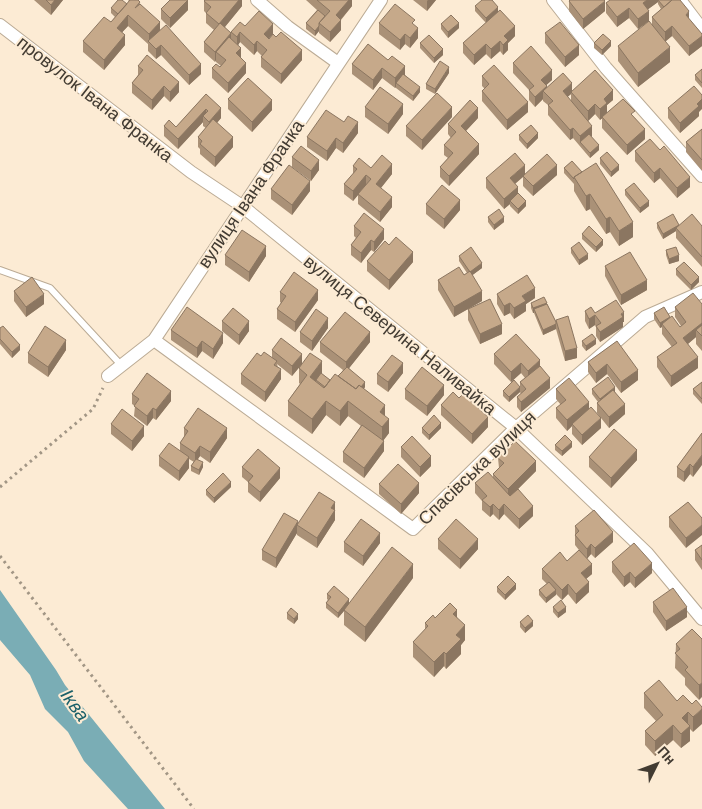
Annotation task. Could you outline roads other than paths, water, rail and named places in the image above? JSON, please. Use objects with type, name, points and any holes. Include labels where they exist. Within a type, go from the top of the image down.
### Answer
[{"type":"street","points":[[257,0],[288,27],[338,64]]},
{"type":"street","name":"вулиця Івана Франка","points":[[108,376],[154,340],[242,206],[382,0]]},
{"type":"street","points":[[553,0],[606,68],[702,176]]},
{"type":"street","points":[[680,0],[702,29]]},
{"type":"street","name":"провулок Івана Франка","points":[[0,25],[191,172]]},
{"type":"street","name":"вулиця Северина Наливайка","points":[[191,172],[242,206],[516,428],[647,553],[702,619]]},
{"type":"street","name":"Спасівська вулиця","points":[[154,340],[413,529],[516,428],[645,317],[702,292]]},
{"type":"lane","points":[[0,270],[50,288],[122,366]]},
{"type":"water","name":"Іква","points":[[0,590],[65,685],[165,809],[128,809],[84,761],[68,732],[45,709],[30,675],[0,640]]}]
